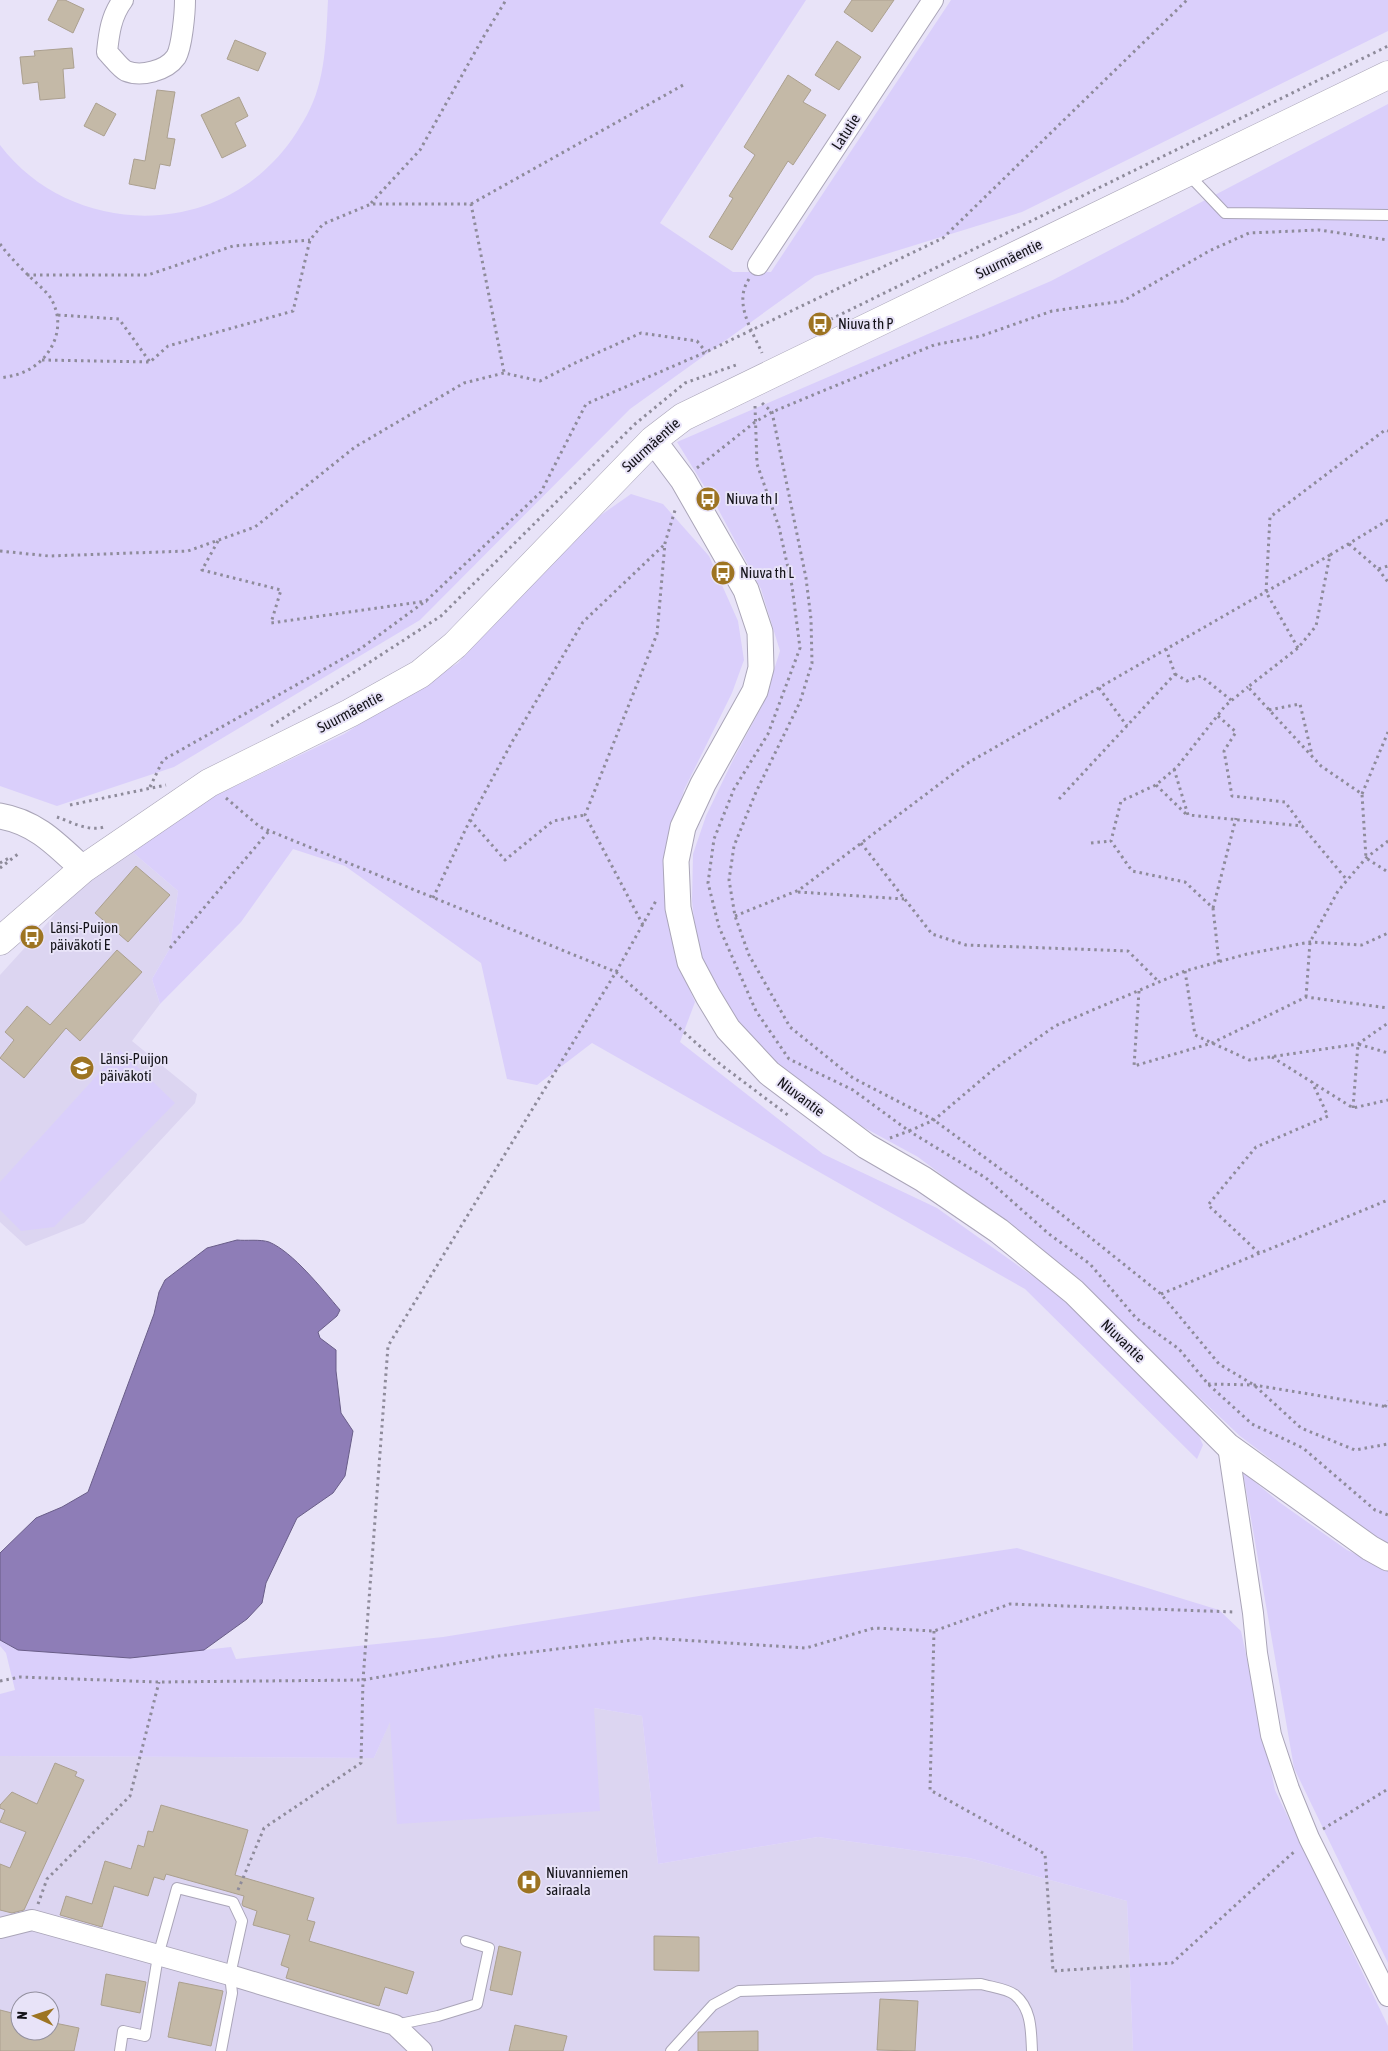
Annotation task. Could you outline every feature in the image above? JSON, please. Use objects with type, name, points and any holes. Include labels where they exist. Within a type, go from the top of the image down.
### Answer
[{"type":"main road","name":"Suurmäentie","points":[[0,941],[83,869],[209,784],[350,713],[420,674],[454,645],[652,440],[683,417],[1388,76]]},
{"type":"street","points":[[123,0],[116,10],[109,30],[107,52],[125,71],[144,74],[164,66],[176,57],[185,20],[185,0]]},
{"type":"street","name":"Latutie","points":[[758,265],[933,0]]},
{"type":"street","name":"Niuvantie","points":[[652,440],[683,480],[746,590],[760,632],[761,668],[755,691],[703,784],[683,827],[676,861],[678,908],[690,962],[728,1028],[769,1073],[866,1146],[923,1179],[999,1231],[1074,1292],[1228,1446],[1370,1548],[1388,1558]]},
{"type":"street","points":[[0,816],[16,818],[40,830],[83,869]]},
{"type":"street","points":[[1228,1446],[1253,1613],[1257,1653],[1271,1735],[1289,1789],[1309,1838],[1388,1996]]},
{"type":"street","points":[[0,1928],[32,1920],[230,1975],[395,2025],[422,2051]]},
{"type":"lane","points":[[1188,173],[1225,212],[1388,215]]},
{"type":"lane","points":[[120,2051],[123,2031],[145,2036],[158,1956],[177,1888],[233,1902],[242,1921],[230,1975],[232,1993],[222,2051]]},
{"type":"lane","points":[[395,2025],[438,2016],[477,2004],[489,1948],[466,1941]]},
{"type":"lane","points":[[671,2051],[713,2005],[739,1991],[982,1984],[1015,1994],[1028,2012],[1032,2051]]},
{"type":"path","points":[[371,204],[420,150],[506,0]]},
{"type":"path","points":[[42,360],[150,362],[168,346],[293,311],[310,240],[323,224],[371,204],[471,204],[685,84]]},
{"type":"path","points":[[471,204],[504,373]]},
{"type":"path","points":[[585,815],[657,634],[665,543],[683,480],[755,422],[772,412],[934,345],[982,336],[1052,311],[1123,301],[1209,251],[1249,233],[1319,230],[1388,240]]},
{"type":"path","points":[[27,275],[148,275],[233,246],[310,240]]},
{"type":"path","points":[[0,244],[27,275],[49,296],[58,315],[58,331],[50,349],[42,360],[19,374],[0,378]]},
{"type":"path","points":[[758,265],[744,286],[742,304],[762,352]]},
{"type":"path","points":[[58,315],[119,320],[150,362]]},
{"type":"path","points":[[0,551],[49,556],[188,551],[255,527],[356,447],[464,383],[504,373],[540,381],[641,333],[698,341],[706,352]]},
{"type":"path","points":[[1388,933],[1362,945],[1310,942],[1219,962],[1185,971],[1139,990],[1055,1026],[994,1069],[934,1120],[909,1131],[853,1090],[789,1059],[756,1012],[719,927],[708,883],[714,839],[734,790],[768,734],[800,648],[792,586],[779,527],[757,464],[755,398],[772,412],[806,578],[811,619],[812,663],[800,702],[756,792],[734,846],[729,880],[735,916],[749,955],[790,1027],[853,1078],[934,1120],[1056,1210],[1161,1294],[1219,1364],[1254,1385],[1301,1428],[1355,1450],[1388,1444]]},
{"type":"path","points":[[1298,648],[1266,592],[1270,517],[1385,430],[1388,431]]},
{"type":"path","points":[[735,916],[794,891],[966,764],[1388,520]]},
{"type":"path","points":[[218,540],[202,570],[281,590],[271,623],[428,600]]},
{"type":"path","points":[[433,898],[470,820],[512,742],[583,622],[665,543]]},
{"type":"path","points":[[1348,544],[1378,569],[1388,582]]},
{"type":"path","points":[[1213,908],[1185,882],[1132,872],[1111,841],[1121,801],[1156,785],[1174,769],[1232,700],[1298,648],[1316,626],[1330,555]]},
{"type":"path","points":[[1378,569],[1388,566]]},
{"type":"path","points":[[1166,650],[1175,674],[1187,681],[1202,676],[1232,700]]},
{"type":"path","points":[[1059,799],[1175,674]]},
{"type":"path","points":[[1248,687],[1321,766],[1362,794]]},
{"type":"path","points":[[1099,688],[1128,726]]},
{"type":"path","points":[[1269,710],[1300,704],[1312,756]]},
{"type":"path","points":[[1218,716],[1236,732],[1224,751],[1232,796],[1285,802],[1302,826],[1347,880]]},
{"type":"path","points":[[1366,858],[1362,794],[1388,732]]},
{"type":"path","points":[[1174,769],[1188,815]]},
{"type":"path","points":[[70,805],[174,783]]},
{"type":"path","points":[[209,784],[260,827],[616,972]]},
{"type":"path","points":[[1156,785],[1188,815],[1236,818],[1302,826]]},
{"type":"path","points":[[470,820],[505,860],[553,821],[585,815]]},
{"type":"path","points":[[585,815],[644,924]]},
{"type":"path","points":[[1219,962],[1213,908],[1236,818]]},
{"type":"path","points":[[170,948],[269,831]]},
{"type":"path","points":[[1091,843],[1111,841]]},
{"type":"path","points":[[1306,997],[1310,942],[1338,891],[1366,858],[1388,841]]},
{"type":"path","points":[[861,843],[932,934],[966,945],[1128,951],[1159,982]]},
{"type":"path","points":[[0,863],[18,854],[0,868]]},
{"type":"path","points":[[1366,858],[1388,872]]},
{"type":"path","points":[[794,891],[905,899]]},
{"type":"path","points":[[233,1902],[264,1828],[361,1762],[363,1680],[388,1346],[616,972],[660,893]]},
{"type":"path","points":[[1185,971],[1195,1036],[1249,1060],[1358,1044],[1388,1053]]},
{"type":"path","points":[[1139,990],[1134,1066],[1212,1043],[1306,997],[1388,1008]]},
{"type":"path","points":[[1358,1044],[1388,1023]]},
{"type":"path","points":[[1353,1108],[1358,1044]]},
{"type":"path","points":[[1272,1057],[1353,1108],[1388,1100]]},
{"type":"path","points":[[1259,1254],[1208,1205],[1256,1147],[1328,1116],[1312,1082]]},
{"type":"path","points":[[1161,1294],[1388,1200]]},
{"type":"path","points":[[1208,1384],[1254,1385],[1386,1408],[1388,1401]]},
{"type":"path","points":[[0,1681],[20,1677],[159,1682],[363,1680],[498,1656],[650,1638],[806,1648],[874,1628],[934,1631],[1010,1604],[1253,1613]]},
{"type":"path","points":[[934,1631],[930,1790],[1045,1854],[1053,1971],[1172,1963],[1309,1838],[1388,1789]]},
{"type":"path","points":[[32,1920],[47,1880],[130,1796],[159,1682]]},
{"type":"shaded area","points":[[328,0],[806,0],[660,223],[733,272],[771,272],[951,0],[1388,0],[1388,31],[1022,212],[815,276],[630,409],[420,620],[174,767],[57,806],[0,786],[0,145],[27,174],[60,195],[95,209],[133,215],[171,214],[208,204],[243,187],[274,161],[288,145],[304,121],[318,88],[324,59]]},
{"type":"shaded area","points":[[1388,104],[1388,1543],[1379,1541],[1240,1436],[1051,1257],[918,1157],[852,1121],[792,1079],[748,1037],[718,994],[697,947],[692,901],[693,854],[706,816],[763,704],[780,651],[761,589],[717,507],[677,442],[1051,281]]},
{"type":"shaded area","points":[[631,494],[663,504],[709,556],[738,621],[744,660],[732,693],[684,790],[667,848],[668,911],[675,957],[695,1002],[680,1042],[823,1154],[937,1208],[1058,1294],[1196,1429],[1203,1445],[1197,1459],[1025,1289],[592,1043],[537,1085],[507,1079],[481,963],[345,866],[293,849],[241,922],[160,1004],[152,979],[170,948],[178,891],[130,850],[202,802],[344,734],[458,663],[539,572],[601,515]]},
{"type":"shaded area","name":"Länsi-Puijon päiväkoti","points":[[130,850],[178,891],[170,948],[152,979],[160,1004],[132,1041],[197,1094],[195,1103],[84,1223],[26,1246],[0,1222],[0,975],[50,920],[87,875]]},
{"type":"shaded area","points":[[120,1050],[175,1103],[54,1227],[21,1231],[0,1210],[0,1182]]},
{"type":"shaded area","points":[[237,1240],[265,1241],[278,1247],[307,1272],[340,1310],[337,1316],[318,1332],[320,1338],[336,1350],[336,1371],[341,1413],[353,1431],[345,1476],[333,1493],[297,1518],[266,1583],[262,1603],[247,1619],[204,1650],[130,1658],[18,1650],[0,1640],[0,1553],[36,1518],[62,1507],[88,1492],[154,1314],[159,1292],[165,1280],[207,1248]]},
{"type":"shaded area","points":[[1243,1472],[1279,1502],[1347,1550],[1388,1569],[1388,1963],[1294,1768]]},
{"type":"shaded area","points":[[1017,1548],[1219,1610],[1241,1631],[1275,1790],[1388,2026],[1388,2051],[1133,2051],[1127,1901],[969,1858],[818,1837],[658,1864],[642,1716],[594,1708],[600,1811],[397,1824],[390,1722],[374,1758],[0,1756],[0,1694],[15,1690],[6,1653],[0,1646],[0,1640],[18,1650],[130,1658],[231,1647],[236,1659],[443,1637]]},
{"type":"shaded area","name":"Niuvanniemen sairaala","points":[[594,1708],[642,1716],[658,1864],[818,1837],[969,1858],[1127,1901],[1133,2051],[0,2051],[0,1756],[374,1758],[390,1721]]},
{"type":"building","points":[[58,0],[65,0],[84,9],[73,33],[48,20]]},
{"type":"building","points":[[852,0],[894,0],[872,32],[844,12]]},
{"type":"building","points":[[235,40],[266,53],[258,71],[227,59]]},
{"type":"building","points":[[837,41],[861,57],[839,90],[815,75]]},
{"type":"building","points":[[72,48],[74,68],[63,69],[65,98],[40,100],[38,82],[23,84],[20,57],[35,56],[34,51]]},
{"type":"building","points":[[788,75],[811,90],[803,102],[826,115],[793,165],[788,161],[732,250],[709,237],[733,198],[729,196],[755,155],[744,147]]},
{"type":"building","points":[[157,90],[175,92],[167,138],[175,139],[170,166],[160,164],[155,189],[129,184],[134,159],[145,161]]},
{"type":"building","points":[[239,97],[248,116],[235,123],[246,146],[222,158],[201,115]]},
{"type":"building","points":[[96,103],[116,114],[104,136],[84,126]]},
{"type":"building","points":[[136,866],[170,895],[128,942],[95,913]]},
{"type":"building","points":[[117,950],[142,972],[80,1041],[66,1028],[24,1078],[0,1058],[14,1040],[5,1032],[27,1006],[50,1025]]},
{"type":"building","points":[[55,1763],[77,1772],[75,1776],[84,1780],[24,1910],[12,1913],[0,1910],[0,1864],[10,1868],[26,1832],[0,1822],[5,1810],[0,1808],[0,1805],[12,1792],[37,1804]]},
{"type":"building","points":[[161,1805],[248,1830],[235,1875],[314,1898],[307,1920],[315,1922],[309,1941],[414,1972],[407,1994],[385,1987],[379,2006],[286,1978],[289,1968],[281,1965],[290,1935],[253,1925],[257,1911],[243,1906],[244,1896],[166,1874],[164,1880],[154,1877],[148,1896],[114,1886],[102,1927],[60,1915],[66,1896],[92,1904],[105,1861],[131,1869],[138,1845],[144,1847],[148,1831],[153,1832]]},
{"type":"building","points":[[654,1936],[699,1937],[699,1971],[654,1970]]},
{"type":"building","points":[[499,1946],[521,1952],[512,1995],[490,1990]]},
{"type":"building","points":[[106,1974],[146,1982],[140,2013],[101,2005]]},
{"type":"building","points":[[179,1982],[223,1991],[211,2046],[168,2037]]},
{"type":"building","points":[[880,1999],[918,2001],[915,2051],[877,2050]]},
{"type":"building","points":[[0,2010],[10,2012],[10,2041],[60,2041],[60,2024],[79,2028],[74,2051],[0,2051]]},
{"type":"building","points":[[515,2025],[567,2036],[563,2051],[509,2051]]},
{"type":"building","points":[[758,2031],[758,2051],[698,2051],[698,2032]]},
{"type":"place","name":"Niuva th P","points":[[820,324]]},
{"type":"place","name":"Niuva th I","points":[[708,499]]},
{"type":"place","name":"Niuva th L","points":[[723,573]]},
{"type":"place","name":"Länsi-Puijon päiväkoti E","points":[[32,937]]},
{"type":"place","name":"Länsi-Puijon päiväkoti","points":[[82,1068]]},
{"type":"place","name":"Niuvanniemen sairaala","points":[[529,1882]]}]
